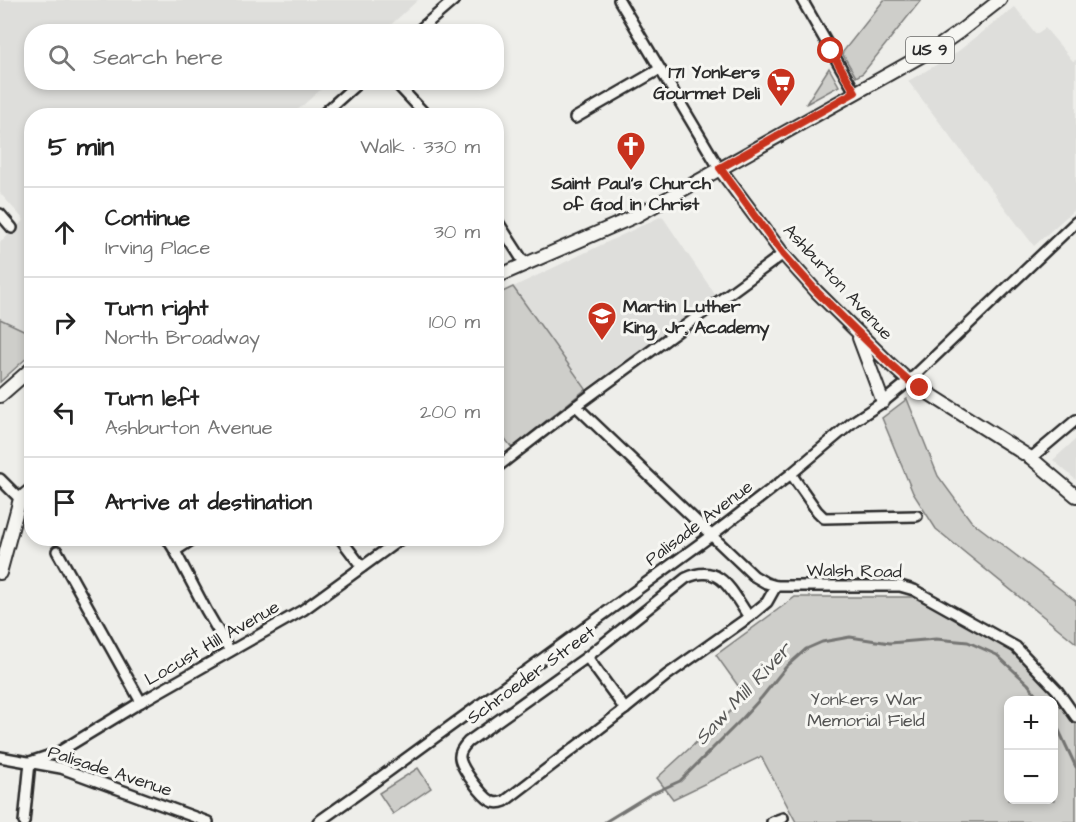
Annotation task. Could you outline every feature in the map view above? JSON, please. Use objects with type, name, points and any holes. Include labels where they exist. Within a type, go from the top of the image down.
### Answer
[{"type":"main road","name":"US 9","points":[[504,274],[636,216],[939,46],[1000,0]]},
{"type":"main road","name":"Ashburton Avenue","points":[[720,168],[783,254],[858,334],[909,381],[1031,458],[1076,496]]},
{"type":"main road","points":[[858,334],[883,402]]},
{"type":"main road","points":[[0,396],[24,375]]},
{"type":"main road","points":[[0,573],[20,499],[24,496]]},
{"type":"street","points":[[426,24],[454,0]]},
{"type":"street","name":"Ashburton Avenue","points":[[619,0],[720,168]]},
{"type":"street","points":[[802,0],[855,92]]},
{"type":"street","points":[[575,118],[660,69]]},
{"type":"street","points":[[330,108],[350,90]]},
{"type":"street","points":[[403,90],[419,108]]},
{"type":"street","points":[[0,214],[12,228]]},
{"type":"street","name":"Palisade Avenue","points":[[318,822],[712,535],[791,474],[854,421],[883,402],[909,381],[1076,222]]},
{"type":"street","points":[[504,231],[525,264]]},
{"type":"street","points":[[504,462],[783,254]]},
{"type":"street","name":"Walsh Road","points":[[576,406],[754,576],[765,583],[776,586],[900,586],[914,590],[1016,648],[1057,690],[1076,717]]},
{"type":"street","points":[[1031,458],[1076,420]]},
{"type":"street","points":[[791,474],[824,518],[917,516]]},
{"type":"street","points":[[0,479],[20,499]]},
{"type":"street","points":[[172,546],[230,651]]},
{"type":"street","points":[[175,551],[183,546]]},
{"type":"street","points":[[346,546],[362,567]]},
{"type":"street","name":"Locust Hill Avenue","points":[[30,762],[57,753],[141,702],[303,610],[391,546]]},
{"type":"street","points":[[57,551],[141,702]]},
{"type":"street","name":"Schroeder Street","points":[[749,617],[726,584],[717,576],[708,572],[697,573],[686,578],[587,657],[468,742],[460,755],[465,770],[491,801],[498,804],[505,801],[667,675],[749,617],[767,602],[776,586]]},
{"type":"street","points":[[587,657],[625,709]]},
{"type":"street","name":"Palisade Avenue","points":[[0,758],[61,768],[208,822]]},
{"type":"street","points":[[24,822],[30,762]]},
{"type":"street","points":[[772,822],[783,818]]},
{"type":"shaded area","points":[[0,0],[418,0],[392,24],[24,24],[24,90],[320,90],[300,108],[24,108],[24,220],[0,193]]},
{"type":"shaded area","points":[[1015,7],[1036,34],[1045,28],[1073,61],[1076,60],[1076,208],[1034,246],[908,81],[952,56]]},
{"type":"shaded area","name":"Martin Luther King, Jr. Academy","points":[[662,216],[716,296],[586,389],[513,287]]},
{"type":"shaded area","points":[[24,220],[24,330],[0,318],[0,242]]},
{"type":"shaded area","points":[[1076,439],[1076,480],[1053,460]]},
{"type":"green space","points":[[884,0],[921,0],[863,73],[856,77],[842,53]]},
{"type":"green space","points":[[829,68],[839,86],[806,104]]},
{"type":"green space","points":[[513,287],[586,389],[512,448],[504,437],[504,291]]},
{"type":"green space","points":[[0,319],[24,330],[24,360],[0,382]]},
{"type":"green space","points":[[907,399],[938,476],[971,521],[1076,601],[1076,643],[936,529],[913,493],[882,418]]},
{"type":"green space","name":"Yonkers War Memorial Field","points":[[795,597],[916,597],[1015,650],[1057,696],[1004,696],[1004,804],[1058,804],[1058,697],[1061,700],[1076,724],[1076,822],[796,822],[760,757],[673,799],[657,778],[746,697],[716,655]]},
{"type":"green space","points":[[418,768],[431,788],[393,814],[379,793]]},
{"type":"waterway","name":"Saw Mill River","points":[[605,822],[649,795],[680,781],[742,719],[786,667],[806,649],[822,642],[850,637],[890,643],[936,639],[968,642],[997,655],[1028,684],[1037,696]]},
{"type":"waterway","name":"Saw Mill River","points":[[1058,729],[1076,767]]},
{"type":"place","name":"171 Yonkers Gourmet Deli","points":[[781,108]]},
{"type":"place","name":"Saint Paul's Church of God in Christ","points":[[631,172]]},
{"type":"place","name":"Martin Luther King, Jr. Academy","points":[[602,342]]},
{"type":"route","points":[[831,51],[855,92],[720,168],[783,254],[817,292],[890,364],[920,388]]}]
